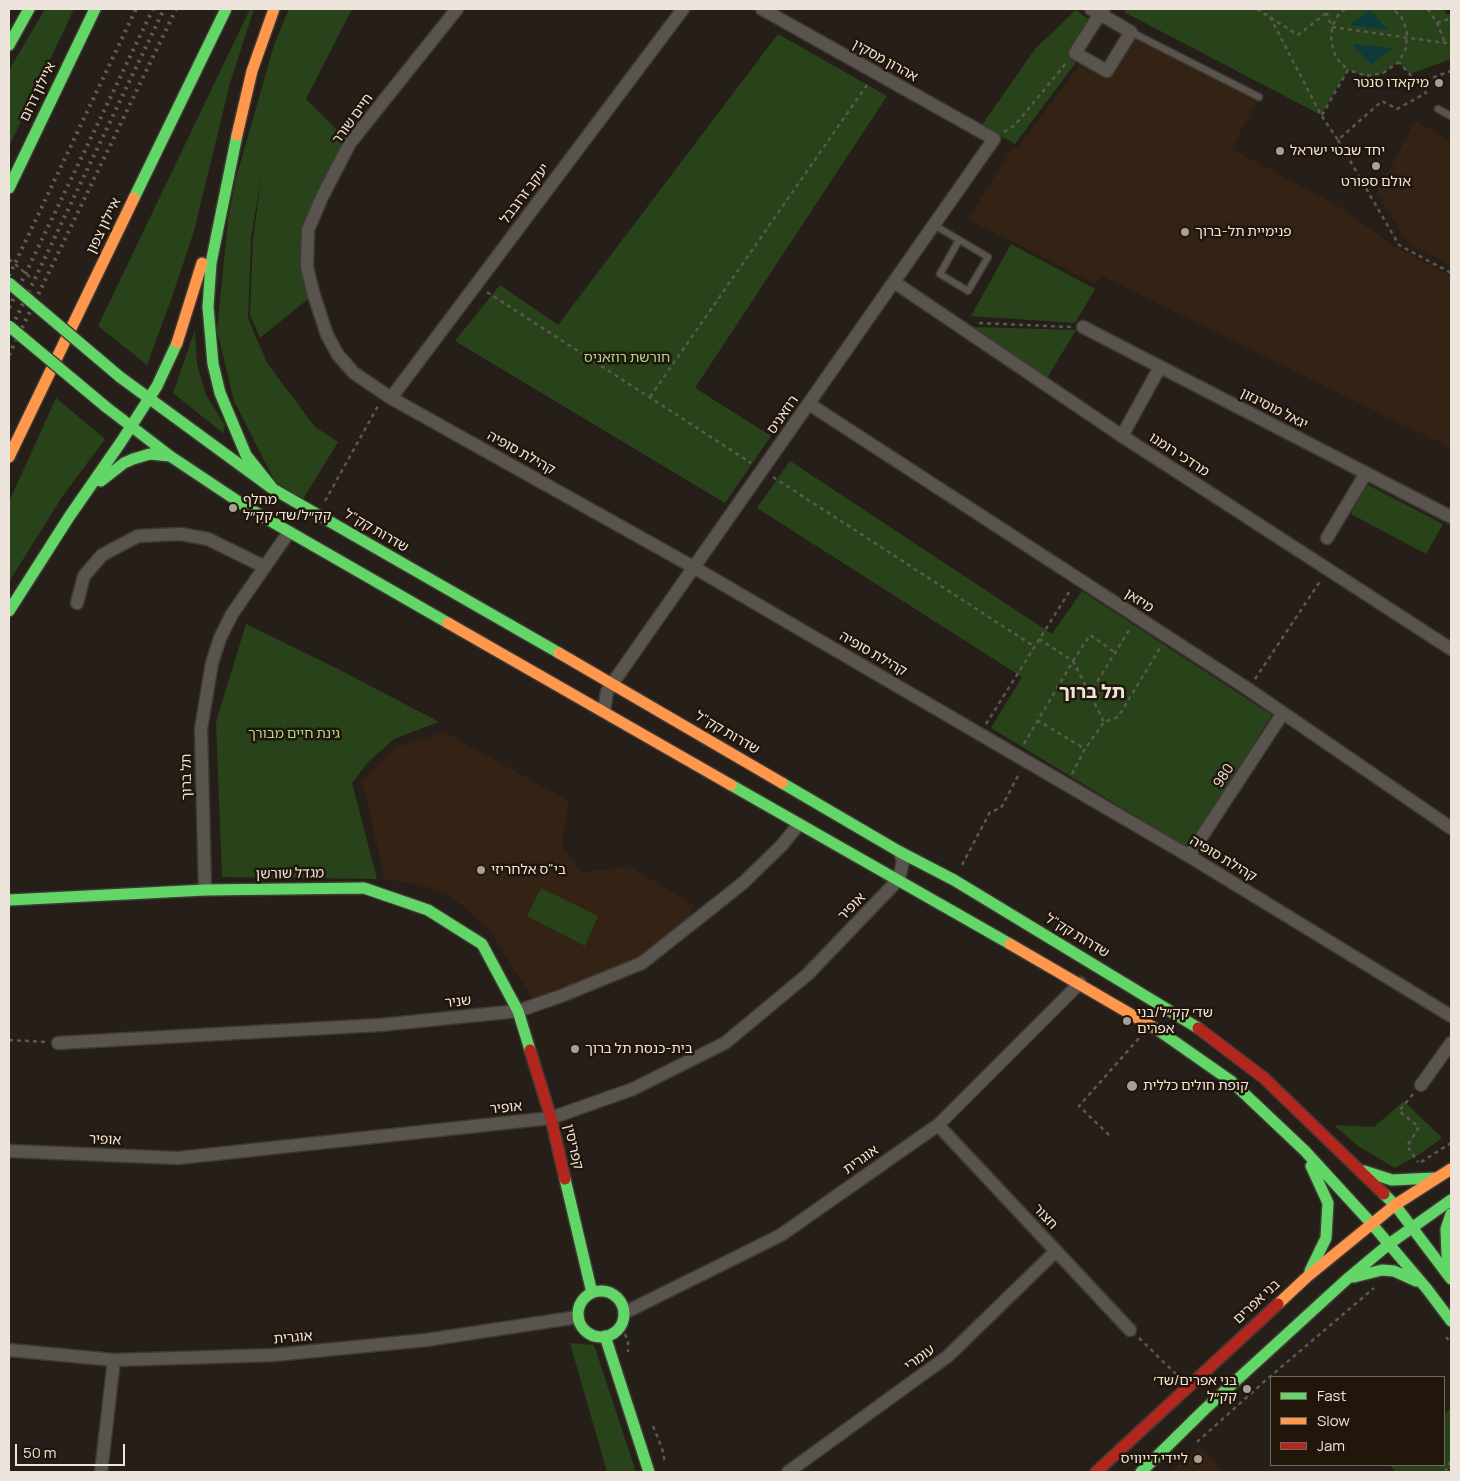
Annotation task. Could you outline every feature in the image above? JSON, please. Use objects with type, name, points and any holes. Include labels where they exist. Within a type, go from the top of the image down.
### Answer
[{"type":"main road","points":[[9,44],[28,9]]},
{"type":"main road","name":"איילון דרום","points":[[9,188],[95,9]]},
{"type":"main road","name":"איילון צפון","points":[[9,457],[226,9]]},
{"type":"main road","points":[[273,489],[255,468],[239,440],[220,393],[213,364],[209,332],[210,272],[222,200],[252,71],[274,9]]},
{"type":"main road","points":[[9,612],[157,386],[176,346],[222,200]]},
{"type":"main road","name":"שדרות קק\"ל","points":[[9,284],[120,377],[273,489],[900,852],[954,880],[1190,1022],[1264,1078],[1360,1169],[1395,1205],[1451,1279]]},
{"type":"main road","points":[[9,326],[131,427],[170,456],[248,508],[1151,1025],[1231,1081],[1304,1151],[1371,1223],[1427,1289],[1451,1321]]},
{"type":"main road","points":[[84,495],[133,459],[150,454],[170,456]]},
{"type":"main road","name":"מגדל שורשן","points":[[9,900],[205,890],[364,888],[428,910],[482,944],[518,1011]]},
{"type":"main road","name":"קפריסין","points":[[518,1011],[551,1118],[592,1293]]},
{"type":"main road","points":[[1304,1151],[1328,1203],[1326,1238],[1308,1276]]},
{"type":"main road","points":[[1360,1169],[1392,1180],[1436,1178]]},
{"type":"main road","name":"בני אפרים","points":[[1096,1472],[1308,1276],[1395,1205],[1451,1169]]},
{"type":"main road","points":[[1141,1472],[1204,1410],[1346,1280],[1389,1244],[1451,1200]]},
{"type":"main road","points":[[1451,1214],[1446,1229],[1446,1240],[1451,1272]]},
{"type":"main road","points":[[1346,1280],[1368,1272],[1388,1270],[1407,1276],[1427,1289]]},
{"type":"main road","points":[[606,1292],[613,1294],[622,1305],[624,1312],[621,1325],[616,1331],[598,1337],[584,1330],[578,1317],[581,1302],[592,1293],[606,1292]]},
{"type":"main road","points":[[605,1336],[649,1472]]},
{"type":"street","name":"חיים שורר","points":[[313,292],[308,267],[308,230],[322,197],[350,144],[457,9]]},
{"type":"street","name":"יעקב זרובבל","points":[[388,396],[683,9]]},
{"type":"street","name":"אהרון מסקין","points":[[762,9],[994,139]]},
{"type":"street","points":[[1099,11],[1131,32],[1106,71],[1075,53],[1099,11]]},
{"type":"street","name":"רוזאניס","points":[[604,711],[608,692],[612,684],[994,139]]},
{"type":"street","name":"מרדכי רומנו","points":[[894,282],[1122,436],[1451,648]]},
{"type":"street","name":"קהילת סופיה","points":[[313,292],[327,335],[338,355],[354,373],[388,396],[695,568],[980,733],[1190,856],[1451,1016]]},
{"type":"street","name":"יגאל מוסינזון","points":[[1083,327],[1451,517]]},
{"type":"street","points":[[1122,436],[1160,367]]},
{"type":"street","name":"מיזאן","points":[[809,404],[1248,689],[1451,828]]},
{"type":"street","points":[[1327,538],[1366,473]]},
{"type":"street","name":"תל ברוך","points":[[205,890],[201,729],[212,663],[220,638],[232,614],[288,532]]},
{"type":"street","points":[[77,603],[84,576],[102,555],[138,536],[180,534],[208,539],[265,567]]},
{"type":"street","name":"980","points":[[1190,856],[1283,713]]},
{"type":"street","name":"שניר","points":[[58,1043],[380,1025],[518,1011],[561,996],[642,963],[743,883],[782,845],[799,824]]},
{"type":"street","points":[[899,879],[903,861],[900,852]]},
{"type":"street","name":"אופיר","points":[[9,1151],[178,1158],[551,1118],[633,1088],[725,1044],[808,974],[899,879]]},
{"type":"street","name":"אוגרית","points":[[624,1312],[781,1236],[938,1125],[1080,983]]},
{"type":"street","points":[[1421,1085],[1451,1044]]},
{"type":"street","name":"חצור","points":[[938,1125],[1130,1330]]},
{"type":"street","name":"עומרי","points":[[788,1472],[948,1356],[1056,1251]]},
{"type":"street","name":"אוגרית","points":[[9,1350],[114,1360],[274,1355],[426,1340],[578,1317]]},
{"type":"street","points":[[102,1472],[114,1360]]},
{"type":"lane","points":[[1131,32],[1259,97]]},
{"type":"lane","points":[[1438,109],[1451,116]]},
{"type":"lane","points":[[934,225],[988,257],[968,291],[940,274],[959,240]]},
{"type":"path","points":[[1257,9],[1298,35],[1325,14]]},
{"type":"path","points":[[1323,9],[1332,27]]},
{"type":"path","points":[[1345,9],[1339,14],[1332,27],[1332,47],[1336,58],[1348,70],[1367,76],[1383,73],[1399,62],[1406,48],[1407,31],[1402,18],[1393,9]]},
{"type":"path","points":[[1428,9],[1437,23],[1445,43]]},
{"type":"path","points":[[1270,17],[1321,115],[1338,140],[1398,245],[1451,273]]},
{"type":"path","points":[[1437,23],[1451,18]]},
{"type":"path","points":[[1332,27],[1445,43],[1451,40]]},
{"type":"path","points":[[994,139],[1015,125],[1075,53]]},
{"type":"path","points":[[1338,140],[1382,101],[1397,109],[1426,93],[1399,62]]},
{"type":"path","points":[[1321,115],[1348,70]]},
{"type":"path","points":[[1418,83],[1451,71]]},
{"type":"path","points":[[650,397],[875,73]]},
{"type":"path","points":[[952,322],[1083,327]]},
{"type":"path","points":[[318,514],[388,396]]},
{"type":"path","points":[[1248,689],[1328,570]]},
{"type":"path","points":[[980,733],[1078,580]]},
{"type":"path","points":[[1089,695],[1137,618]]},
{"type":"path","points":[[954,880],[990,812],[1000,808],[1037,720],[1090,635],[1116,653]]},
{"type":"path","points":[[1066,784],[1085,749],[1104,722],[1118,718],[1166,637]]},
{"type":"path","points":[[1039,640],[1073,661],[1104,722]]},
{"type":"path","points":[[1037,720],[1085,749]]},
{"type":"path","points":[[1109,1135],[1079,1106],[1151,1025]]},
{"type":"path","points":[[9,1040],[58,1043]]},
{"type":"path","points":[[1419,1163],[1407,1146],[1419,1127],[1399,1111],[1421,1085]]},
{"type":"path","points":[[1409,1180],[1419,1163],[1451,1143]]},
{"type":"path","points":[[1271,1376],[1377,1286]]},
{"type":"path","points":[[1130,1330],[1170,1368]]},
{"type":"path","points":[[1191,1448],[1270,1377]]},
{"type":"path","points":[[1445,1472],[1451,1461]]},
{"type":"shaded area","name":"פנימיית תל-ברוך","points":[[1134,38],[1257,101],[1231,149],[1335,204],[1394,246],[1451,277],[1451,448],[1102,276],[1095,284],[968,219],[1010,152],[1019,146],[1081,64],[1108,78]]},
{"type":"shaded area","points":[[1415,121],[1451,141],[1451,266],[1407,242],[1377,193]]},
{"type":"shaded area","name":"בי\"ס אלחריזי","points":[[444,732],[569,801],[562,844],[580,872],[631,867],[694,905],[689,925],[643,962],[536,1004],[489,929],[452,897],[425,886],[385,879],[362,781],[395,748]]},
{"type":"shaded area","name":"ליידי דייוויס","points":[[1199,1446],[1224,1472],[1170,1472]]},
{"type":"green space","points":[[45,9],[74,9],[9,147],[9,70]]},
{"type":"green space","points":[[250,9],[254,9],[230,83],[194,231],[147,365],[98,326]]},
{"type":"green space","points":[[289,9],[352,9],[306,99],[348,141],[302,260],[308,299],[260,338],[250,314],[253,239],[262,173],[251,238],[248,318],[267,363],[315,427],[338,442],[300,504],[277,486],[234,401],[217,331],[228,220],[236,178],[274,45]]},
{"type":"green space","points":[[1126,9],[1443,9],[1447,15],[1451,13],[1451,59],[1410,74],[1398,62],[1383,73],[1368,77],[1348,70],[1321,115],[1124,12]]},
{"type":"green space","points":[[1076,10],[1092,22],[1068,53],[1077,61],[1015,144],[982,125],[1035,49]]},
{"type":"green space","name":"חורשת רוזאניס","points":[[778,34],[887,96],[695,388],[771,436],[725,503],[455,341],[500,285],[558,325]]},
{"type":"green space","points":[[1011,244],[1095,289],[1075,323],[971,316]]},
{"type":"green space","points":[[973,327],[1076,330],[1047,378]]},
{"type":"green space","points":[[195,330],[197,364],[206,395],[225,425],[223,433],[173,393]]},
{"type":"green space","points":[[56,398],[105,439],[62,497],[9,582],[9,502]]},
{"type":"green space","points":[[790,461],[1052,634],[1082,591],[1272,715],[1188,848],[991,728],[1022,677],[757,508]]},
{"type":"green space","points":[[1366,484],[1443,524],[1426,554],[1351,514]]},
{"type":"green space","name":"גינת חיים מבורך","points":[[246,624],[338,669],[439,722],[394,739],[368,762],[352,783],[377,879],[222,877],[216,722]]},
{"type":"green space","points":[[541,888],[598,916],[585,946],[527,916]]},
{"type":"green space","points":[[1404,1101],[1442,1138],[1420,1154],[1395,1168],[1358,1146],[1334,1125],[1374,1127]]},
{"type":"green space","points":[[570,1343],[594,1345],[636,1472],[607,1472]]},
{"type":"green space","points":[[1451,1408],[1451,1472],[1395,1472],[1391,1466],[1445,1466],[1445,1413]]},
{"type":"water","points":[[1370,10],[1387,29],[1388,30],[1350,25]]},
{"type":"water","points":[[1352,44],[1392,48],[1371,65]]},
{"type":"railway","points":[[9,276],[136,9]]},
{"type":"railway","points":[[9,308],[153,9]]},
{"type":"railway","points":[[9,333],[164,9]]},
{"type":"railway","points":[[9,355],[176,9]]},
{"type":"traffic: fast","points":[[9,45],[29,9]]},
{"type":"traffic: fast","points":[[9,188],[95,9]]},
{"type":"traffic: fast","points":[[134,198],[226,9]]},
{"type":"traffic: fast","points":[[237,135],[211,263],[208,307],[213,364],[220,393],[246,455],[273,489]]},
{"type":"traffic: fast","points":[[9,283],[120,377]]},
{"type":"traffic: fast","points":[[9,326],[106,407]]},
{"type":"traffic: fast","points":[[9,611],[69,517],[157,386],[177,343]]},
{"type":"traffic: fast","points":[[120,377],[273,489],[559,653]]},
{"type":"traffic: fast","points":[[106,407],[170,456],[248,508],[448,623]]},
{"type":"traffic: fast","points":[[101,481],[124,463],[133,459],[150,454],[170,456]]},
{"type":"traffic: fast","points":[[782,783],[900,852],[954,880],[1198,1028]]},
{"type":"traffic: fast","points":[[731,785],[1010,944]]},
{"type":"traffic: fast","points":[[9,900],[205,890],[364,888],[428,910],[482,944],[518,1011],[530,1050]]},
{"type":"traffic: fast","points":[[1158,1030],[1231,1081],[1305,1151],[1371,1223],[1427,1289],[1451,1321]]},
{"type":"traffic: fast","points":[[1310,1271],[1326,1238],[1328,1203],[1311,1166]]},
{"type":"traffic: fast","points":[[1364,1171],[1392,1180],[1435,1178]]},
{"type":"traffic: fast","points":[[565,1179],[592,1293]]},
{"type":"traffic: fast","points":[[1384,1194],[1395,1205],[1451,1279]]},
{"type":"traffic: fast","points":[[1141,1472],[1204,1410],[1346,1280],[1389,1244],[1451,1200]]},
{"type":"traffic: fast","points":[[1451,1214],[1446,1229],[1447,1255],[1451,1272]]},
{"type":"traffic: fast","points":[[1354,1277],[1382,1270],[1394,1271],[1416,1281]]},
{"type":"traffic: fast","points":[[601,1291],[614,1295],[620,1301],[624,1314],[620,1327],[614,1333],[601,1337],[588,1333],[582,1327],[578,1314],[582,1301],[588,1295],[601,1291]]},
{"type":"traffic: fast","points":[[605,1336],[649,1472]]},
{"type":"traffic: slow","points":[[237,135],[252,71],[274,9]]},
{"type":"traffic: slow","points":[[9,457],[134,198]]},
{"type":"traffic: slow","points":[[177,343],[202,263]]},
{"type":"traffic: slow","points":[[448,623],[731,785]]},
{"type":"traffic: slow","points":[[559,653],[782,783]]},
{"type":"traffic: slow","points":[[1010,944],[1158,1030]]},
{"type":"traffic: slow","points":[[1278,1304],[1308,1276],[1395,1205],[1451,1169]]},
{"type":"traffic: jam","points":[[1198,1028],[1264,1078],[1384,1194]]},
{"type":"traffic: jam","points":[[530,1050],[551,1118],[565,1179]]},
{"type":"traffic: jam","points":[[1096,1472],[1278,1304]]},
{"type":"place","name":"מיקאדו סנטר","points":[[1439,83]]},
{"type":"place","name":"יחד שבטי ישראל","points":[[1280,151]]},
{"type":"place","name":"אולם ספורט","points":[[1376,166]]},
{"type":"place","name":"פנימיית תל-ברוך","points":[[1185,232]]},
{"type":"place","name":"מחלף קק״ל/שד׳ קק״ל","points":[[233,508]]},
{"type":"place","name":"בי\"ס אלחריזי","points":[[481,870]]},
{"type":"place","name":"שד׳ קק״ל/בני אפרים","points":[[1127,1021]]},
{"type":"place","name":"בית-כנסת תל ברוך","points":[[575,1049]]},
{"type":"place","name":"קופת חולים כללית","points":[[1132,1086]]},
{"type":"place","name":"בני אפרים/שד׳ קק״ל","points":[[1247,1389]]},
{"type":"place","name":"ליידי דייוויס","points":[[1198,1459]]},
{"type":"district","name":"תל ברוך","points":[[1092,693]]}]
